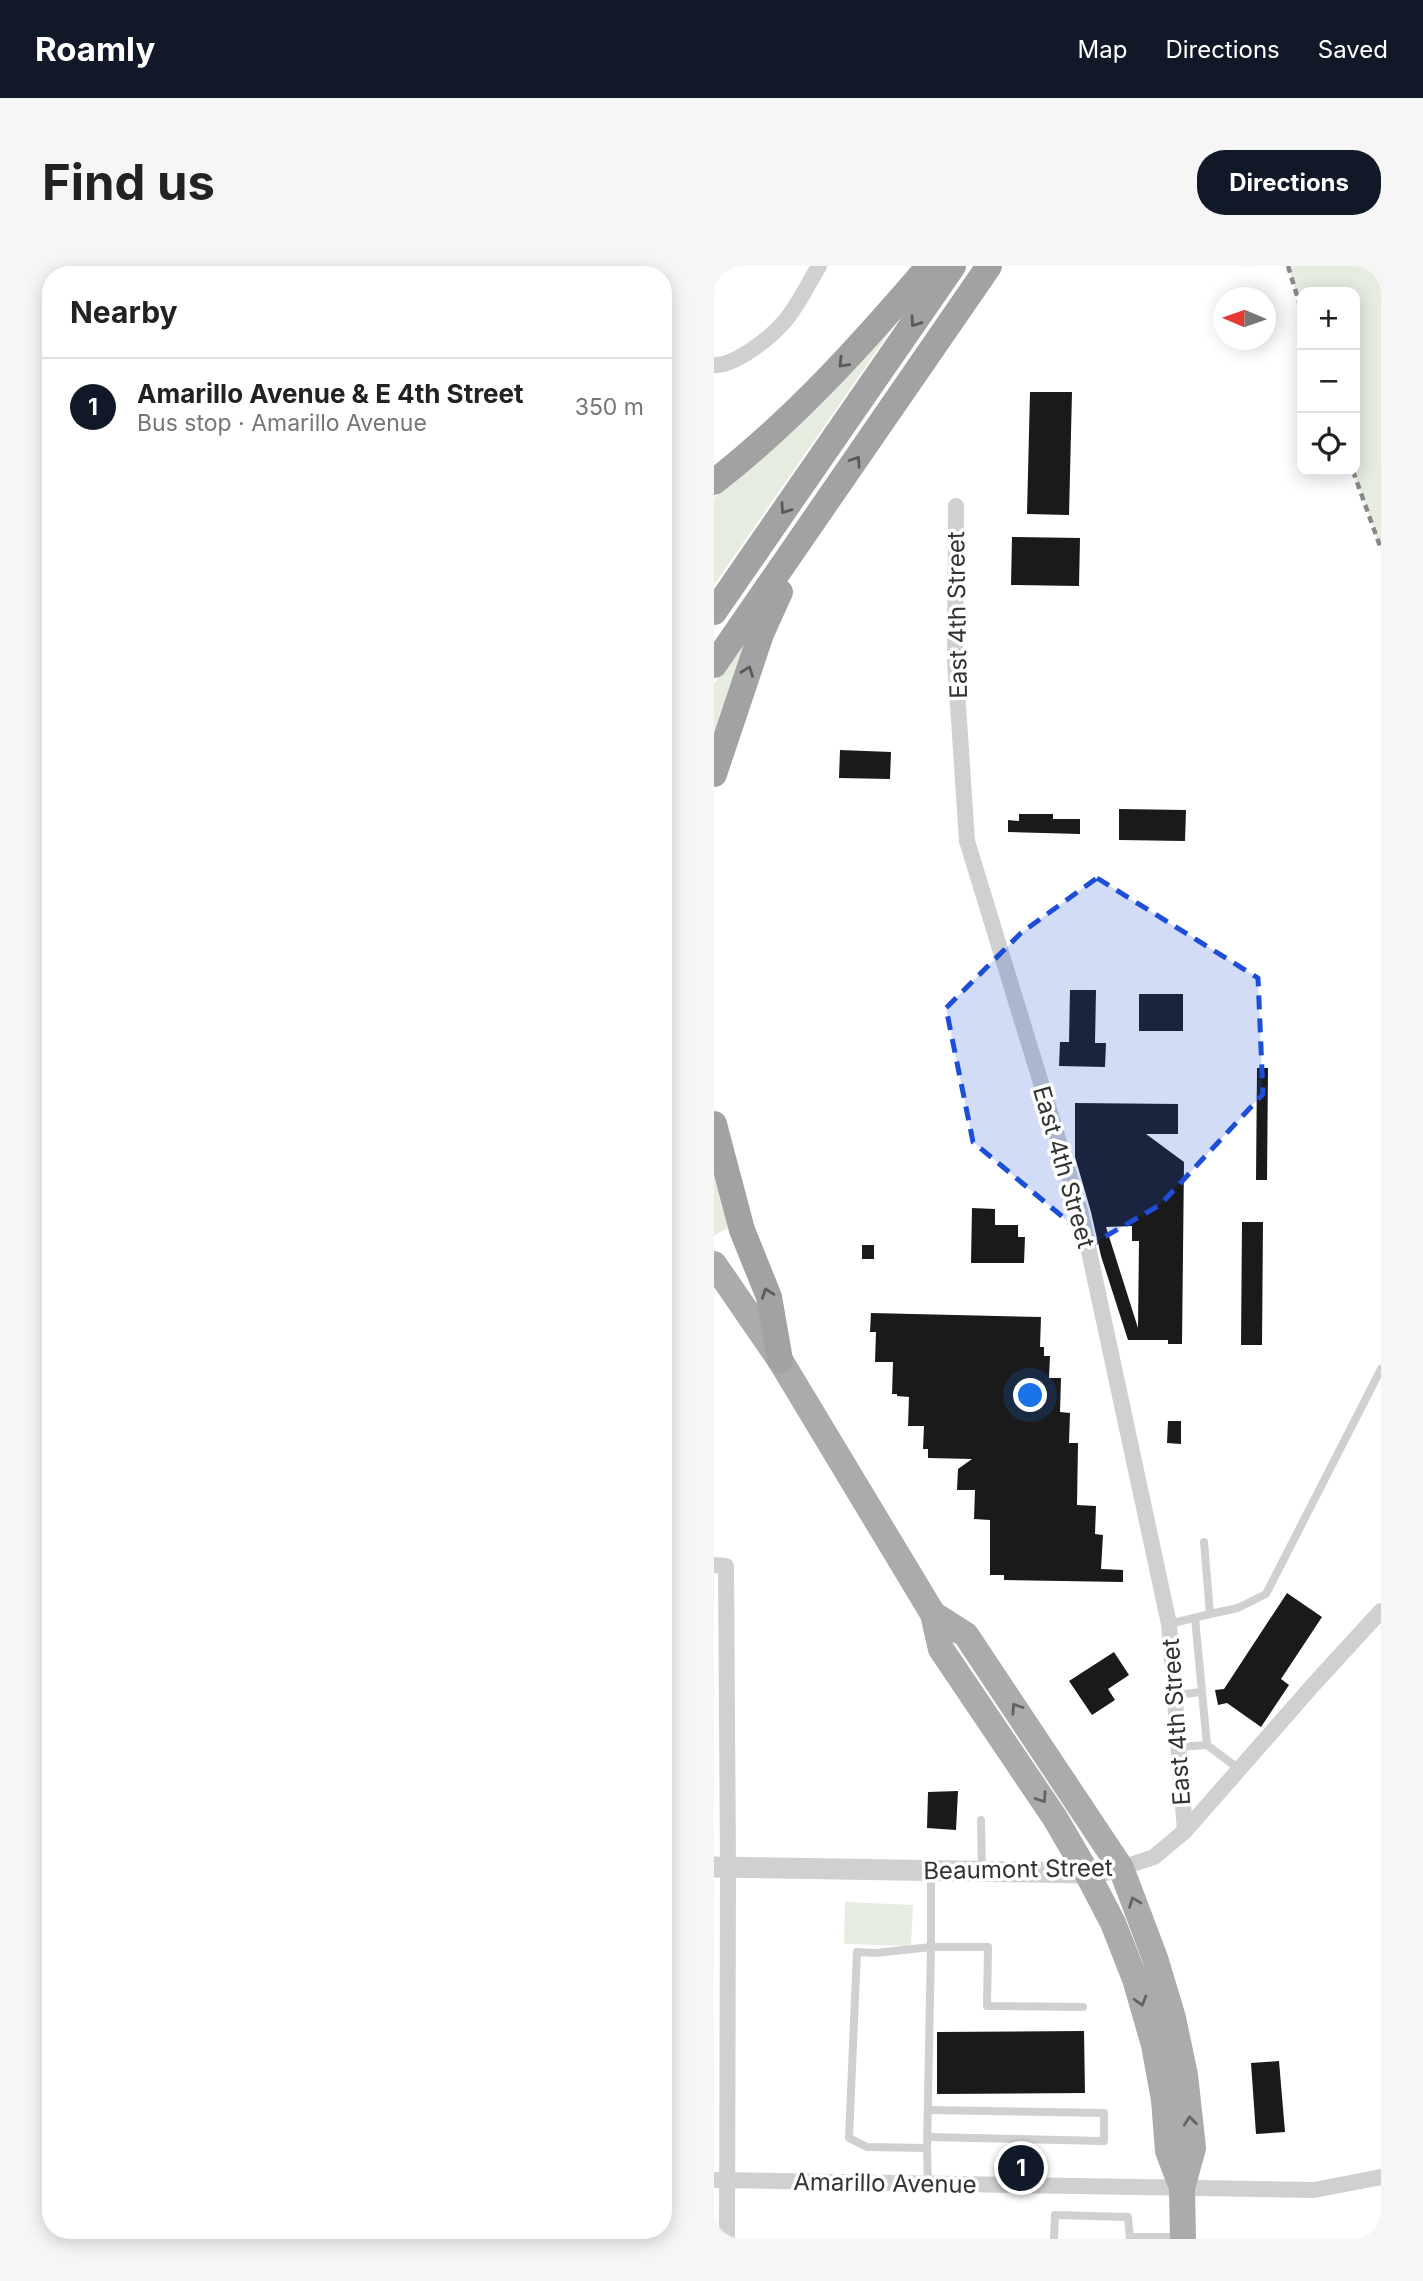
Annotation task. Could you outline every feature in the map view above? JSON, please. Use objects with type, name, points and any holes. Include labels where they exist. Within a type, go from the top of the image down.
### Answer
[{"type":"highway","points":[[714,482],[799,409],[929,266]]},
{"type":"highway","points":[[714,612],[953,266]]},
{"type":"highway","points":[[714,665],[989,266]]},
{"type":"highway","points":[[714,774],[761,634],[807,532]]},
{"type":"highway","points":[[714,1124],[742,1230],[769,1297],[780,1360]]},
{"type":"main road","points":[[714,1264],[780,1360],[933,1614],[942,1649],[1055,1818],[1087,1873],[1112,1923],[1135,1979],[1154,2045],[1164,2100],[1168,2151],[1182,2188]]},
{"type":"main road","points":[[933,1614],[966,1635],[1121,1868],[1155,1958],[1173,2018],[1185,2075],[1193,2148],[1182,2188],[1183,2238]]},
{"type":"street","points":[[714,365],[722,365],[750,352],[783,323],[819,266]]},
{"type":"street","name":"East 4th Street","points":[[956,506],[955,660],[967,841],[1081,1214],[1169,1624],[1185,1831]]},
{"type":"street","points":[[720,1565],[720,2180],[727,2239]]},
{"type":"street","name":"Beaumont Street","points":[[721,1868],[1087,1873],[1121,1868],[1154,1857],[1185,1831],[1381,1611]]},
{"type":"street","name":"Amarillo Avenue","points":[[720,2180],[1314,2190],[1381,2177]]},
{"type":"lane","points":[[1169,1624],[1238,1608],[1266,1594],[1381,1369]]},
{"type":"lane","points":[[1204,1542],[1210,1614]]},
{"type":"lane","points":[[1195,1618],[1206,1745]]},
{"type":"lane","points":[[1174,1695],[1201,1692]]},
{"type":"lane","points":[[1178,1747],[1206,1745],[1239,1769]]},
{"type":"lane","points":[[981,1820],[982,1871]]},
{"type":"lane","points":[[928,2183],[931,1871]]},
{"type":"lane","points":[[927,2148],[867,2147],[849,2138],[857,1952],[876,1953],[931,1947],[988,1947],[988,2006],[1083,2007]]},
{"type":"lane","points":[[928,2137],[1104,2141],[1104,2113],[929,2110]]},
{"type":"lane","points":[[1054,2239],[1055,2215],[1128,2217],[1130,2238],[1183,2238]]},
{"type":"highlighted area","points":[[1097,878],[1258,978],[1263,1094],[1160,1205],[1094,1243],[973,1142],[946,1008],[1021,933]]},
{"type":"shaded area","points":[[1288,266],[1381,266],[1381,549],[1355,476],[1360,476],[1360,287],[1297,287],[1297,296]]},
{"type":"shaded area","points":[[898,320],[714,585],[714,498],[764,456]]},
{"type":"shaded area","points":[[758,621],[714,742],[714,684]]},
{"type":"shaded area","points":[[714,1162],[734,1225],[715,1235],[714,1235]]},
{"type":"shaded area","points":[[845,1902],[913,1905],[911,1946],[844,1944]]},
{"type":"building","points":[[1030,392],[1072,392],[1069,515],[1027,514]]},
{"type":"building","points":[[1012,537],[1080,538],[1079,586],[1011,585]]},
{"type":"building","points":[[840,750],[891,752],[890,779],[839,778]]},
{"type":"building","points":[[1119,809],[1186,810],[1185,841],[1119,840]]},
{"type":"building","points":[[1019,814],[1053,814],[1053,819],[1080,819],[1080,834],[1008,832],[1008,820],[1019,821]]},
{"type":"building","points":[[1070,990],[1096,990],[1095,1043],[1106,1043],[1105,1067],[1059,1066],[1060,1042],[1069,1042]]},
{"type":"building","points":[[1139,994],[1183,994],[1183,1031],[1139,1031]]},
{"type":"building","points":[[1257,1068],[1268,1068],[1267,1180],[1256,1180]]},
{"type":"building","points":[[1075,1103],[1178,1104],[1178,1134],[1146,1134],[1184,1162],[1182,1344],[1168,1344],[1168,1340],[1128,1340],[1101,1256],[1075,1157]],"holes":[[[1132,1226],[1132,1241],[1139,1241],[1138,1328],[1106,1227]]]},
{"type":"building","points":[[972,1208],[995,1209],[995,1225],[1018,1225],[1018,1237],[1025,1237],[1024,1263],[971,1263]]},
{"type":"building","points":[[1242,1222],[1263,1222],[1262,1345],[1241,1345]]},
{"type":"building","points":[[862,1245],[874,1245],[874,1259],[862,1259]]},
{"type":"building","points":[[871,1313],[1041,1317],[1040,1347],[1044,1347],[1044,1356],[1050,1356],[1049,1378],[1061,1378],[1060,1412],[1070,1413],[1069,1443],[1078,1443],[1077,1505],[1096,1506],[1095,1534],[1103,1535],[1101,1569],[1123,1570],[1123,1582],[1004,1580],[1004,1575],[990,1575],[990,1520],[974,1519],[975,1490],[957,1490],[958,1469],[972,1459],[928,1458],[928,1449],[923,1449],[924,1426],[908,1426],[909,1397],[892,1394],[893,1362],[875,1362],[876,1332],[870,1332]]},
{"type":"building","points":[[1168,1421],[1181,1421],[1181,1444],[1167,1443]]},
{"type":"building","points":[[1287,1593],[1322,1617],[1281,1679],[1289,1685],[1261,1727],[1227,1703],[1218,1705],[1215,1690],[1224,1689]]},
{"type":"building","points":[[1114,1652],[1129,1675],[1108,1689],[1115,1700],[1092,1715],[1069,1681]]},
{"type":"building","points":[[958,1791],[956,1830],[927,1828],[928,1792]]},
{"type":"building","points":[[1084,2031],[1085,2093],[937,2094],[937,2032]]},
{"type":"building","points":[[1279,2061],[1285,2132],[1256,2134],[1251,2063]]},
{"type":"railway","points":[[1288,266],[1297,296]]},
{"type":"railway","points":[[1355,476],[1381,549]]},
{"type":"place","name":"Amarillo Avenue & E 4th Street","points":[[1021,2168]]}]
